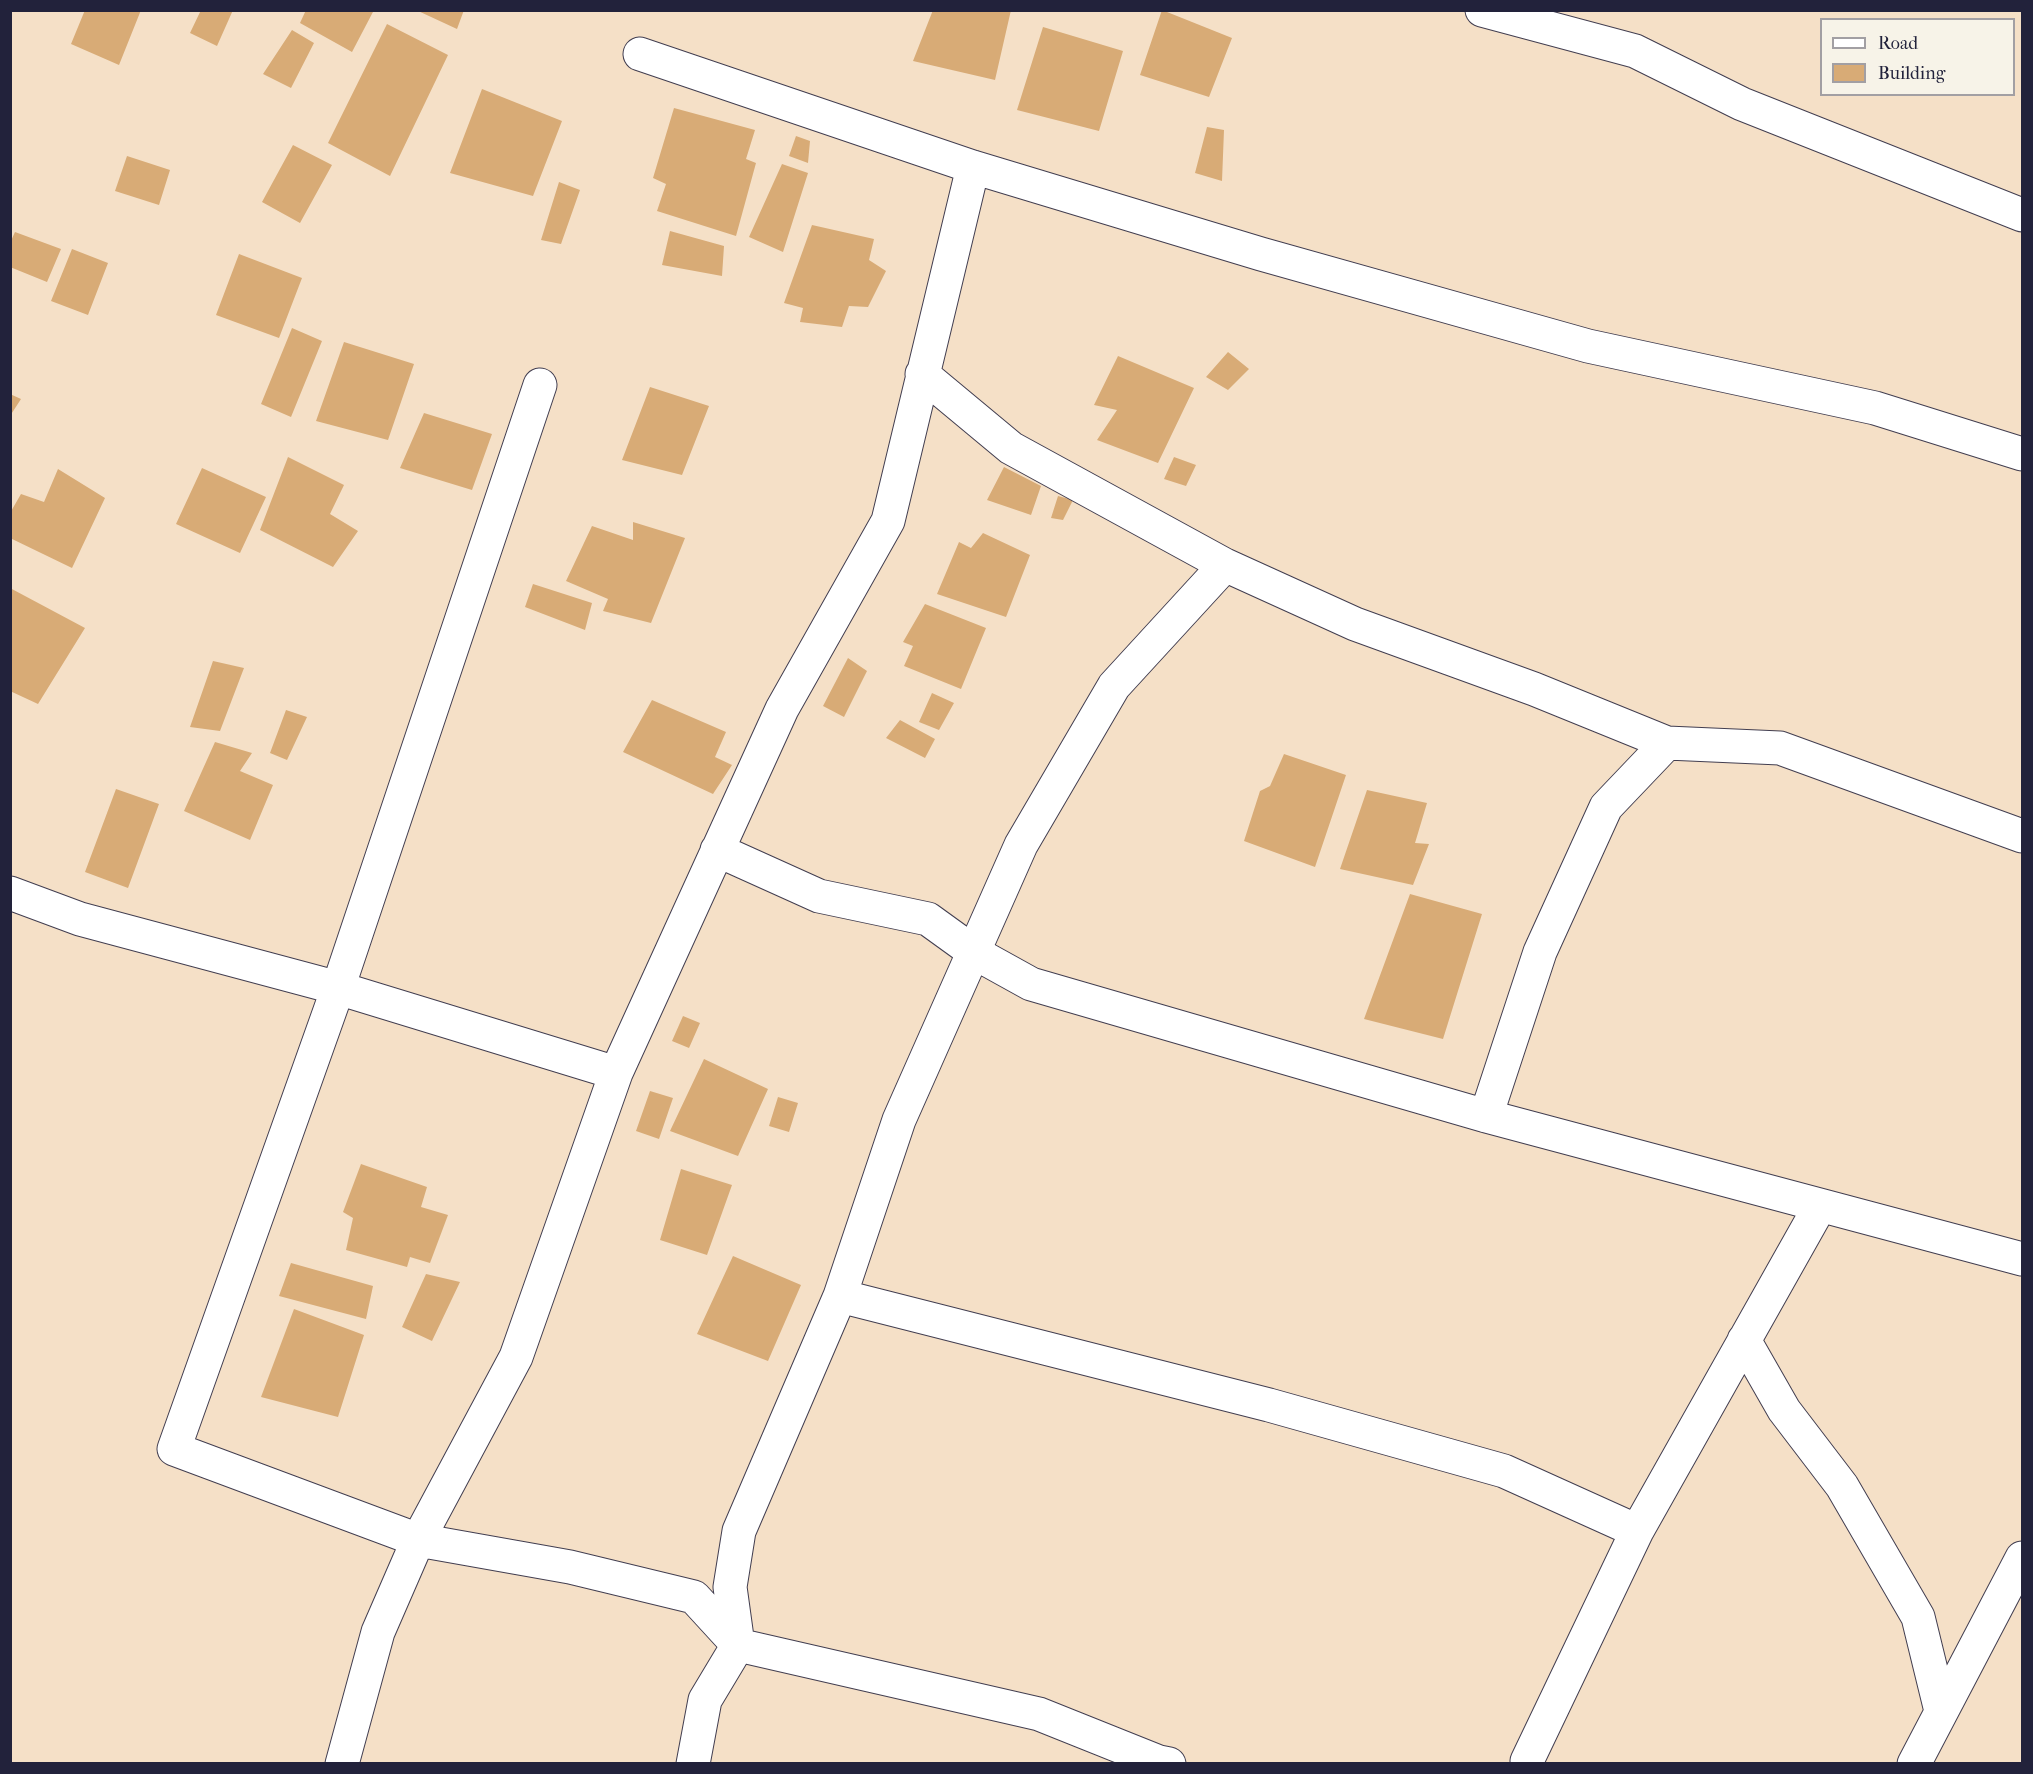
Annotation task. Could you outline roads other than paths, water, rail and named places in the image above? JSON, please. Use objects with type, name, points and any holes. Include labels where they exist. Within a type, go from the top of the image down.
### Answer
[{"type":"street","points":[[1482,10],[1635,51],[1742,104],[2022,215]]},
{"type":"street","points":[[640,54],[973,167],[1261,254],[1588,346],[1875,408],[2022,454]]},
{"type":"street","points":[[342,1764],[378,1632],[418,1540],[516,1357],[616,1073],[782,709],[888,521],[973,167]]},
{"type":"street","points":[[922,374],[1011,448],[1225,565],[1355,624],[1534,689],[1667,743],[1780,748],[2022,836]]},
{"type":"street","points":[[540,385],[338,988],[174,1449],[418,1540],[570,1567],[694,1597],[738,1645],[1039,1714],[1169,1764]]},
{"type":"street","points":[[693,1764],[705,1700],[738,1645],[730,1587],[739,1531],[840,1296],[899,1120],[1021,845],[1114,686],[1225,565]]},
{"type":"street","points":[[1486,1116],[1540,952],[1606,807],[1667,743]]},
{"type":"street","points":[[717,850],[819,896],[928,919],[975,953],[1031,984],[1486,1116],[2022,1259]]},
{"type":"street","points":[[10,893],[80,919],[338,988],[616,1073]]},
{"type":"street","points":[[1527,1763],[1637,1531],[1820,1206]]},
{"type":"street","points":[[840,1296],[1269,1405],[1504,1471],[1637,1531]]},
{"type":"street","points":[[1744,1340],[1784,1410],[1842,1486],[1918,1617],[1941,1711]]},
{"type":"street","points":[[1914,1764],[2022,1558]]}]
